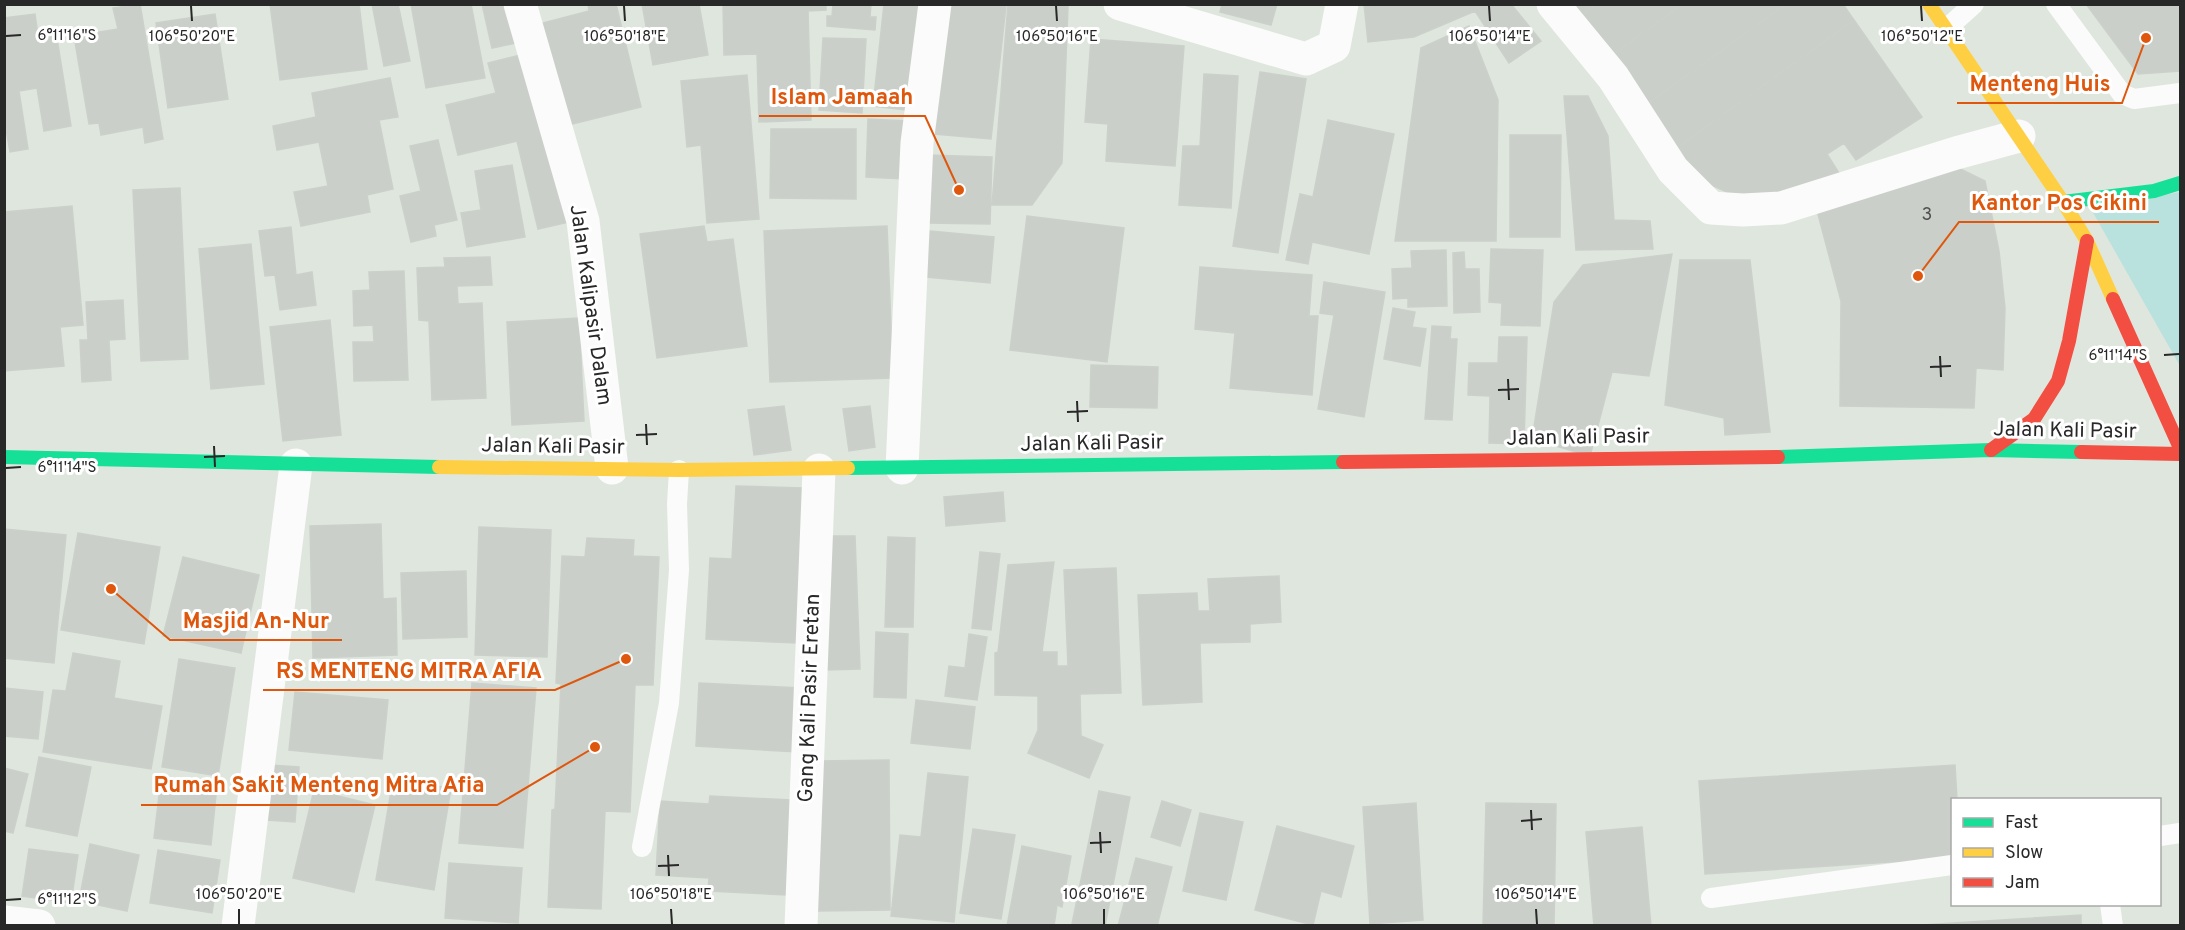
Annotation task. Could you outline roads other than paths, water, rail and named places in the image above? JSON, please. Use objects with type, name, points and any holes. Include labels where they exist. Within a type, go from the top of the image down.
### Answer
[{"type":"street","name":"Jalan Kalipasir Dalam","points":[[520,4],[583,222],[612,468]]},
{"type":"street","points":[[902,468],[917,142],[935,4]]},
{"type":"street","points":[[1120,4],[1306,59],[1334,46],[1342,4]]},
{"type":"street","points":[[1553,4],[1613,77],[1673,170],[1711,208],[1743,210],[1781,208],[1956,153],[2019,136]]},
{"type":"street","points":[[1929,4],[2063,202],[2087,242],[2150,385],[2181,448]]},
{"type":"street","points":[[2063,202],[2154,190],[2181,183]]},
{"type":"street","points":[[1991,450],[2034,419],[2058,381],[2069,341],[2087,242]]},
{"type":"street","name":"Jalan Kali Pasir","points":[[4,457],[296,465],[819,470],[1762,457],[1991,450],[2181,454]]},
{"type":"street","points":[[238,926],[296,465]]},
{"type":"street","name":"Gang Kali Pasir Eretan","points":[[801,926],[819,470]]},
{"type":"street","points":[[4,922],[39,926]]},
{"type":"lane","points":[[1946,29],[1974,4]]},
{"type":"lane","points":[[2056,4],[2122,94],[2134,99],[2181,93]]},
{"type":"lane","points":[[642,847],[669,703],[679,570],[677,504],[679,470]]},
{"type":"lane","points":[[2161,836],[2181,833]]},
{"type":"lane","points":[[1711,898],[1951,865]]},
{"type":"lane","points":[[2110,906],[2113,926]]},
{"type":"place","name":"Menteng Huis","points":[[2146,38]]},
{"type":"place","name":"Islam Jamaah","points":[[959,190]]},
{"type":"place","name":"Kantor Pos Cikini","points":[[1918,276]]},
{"type":"place","name":"Masjid An-Nur","points":[[111,589]]},
{"type":"place","name":"RS MENTENG MITRA AFIA","points":[[626,659]]},
{"type":"place","name":"Rumah Sakit Menteng Mitra Afia","points":[[595,747]]}]
